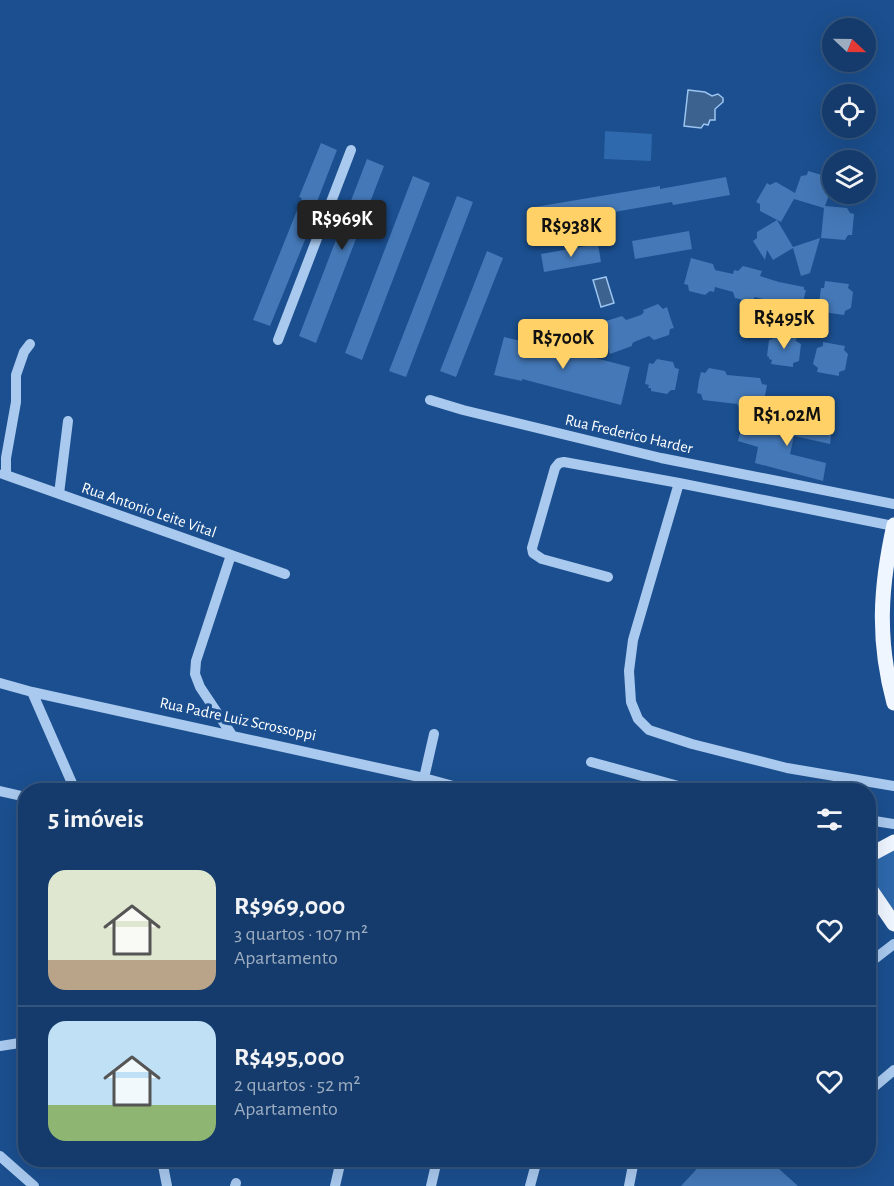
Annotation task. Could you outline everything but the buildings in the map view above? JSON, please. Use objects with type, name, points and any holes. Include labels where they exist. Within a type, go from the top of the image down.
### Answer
[{"type":"main road","points":[[894,526],[885,567],[882,643],[894,703]]},
{"type":"main road","points":[[876,851],[894,842]]},
{"type":"main road","points":[[876,898],[894,924]]},
{"type":"street","points":[[278,340],[351,150]]},
{"type":"street","name":"Rua Antonio Leite Vital","points":[[30,344],[24,351],[16,375],[16,402],[4,475],[285,574]]},
{"type":"street","name":"Rua Frederico Harder","points":[[430,400],[661,458],[894,504]]},
{"type":"street","points":[[59,494],[68,421]]},
{"type":"street","points":[[608,577],[542,559],[533,553],[532,548],[555,468],[559,463],[564,462],[679,483],[894,526]]},
{"type":"street","points":[[679,483],[633,640],[629,671],[631,702],[638,719],[649,730],[692,744],[787,768],[894,786]]},
{"type":"street","points":[[231,555],[196,661],[195,674],[200,687],[232,735]]},
{"type":"street","name":"Rua Padre Luiz Scrossoppi","points":[[0,683],[442,783]]},
{"type":"street","points":[[32,692],[72,783]]},
{"type":"street","points":[[424,778],[434,734]]},
{"type":"street","points":[[591,762],[659,783]]},
{"type":"street","points":[[0,791],[18,795]]},
{"type":"street","points":[[876,821],[894,824]]},
{"type":"street","points":[[876,958],[894,944]]},
{"type":"street","points":[[0,1046],[18,1043]]},
{"type":"street","points":[[876,1085],[894,1070]]},
{"type":"street","points":[[0,1156],[34,1186]]},
{"type":"street","points":[[163,1167],[167,1186]]},
{"type":"street","points":[[335,1186],[339,1167]]},
{"type":"street","points":[[431,1186],[435,1167]]},
{"type":"street","points":[[530,1186],[535,1167]]},
{"type":"street","points":[[629,1186],[633,1167]]},
{"type":"shaded area","points":[[688,90],[705,92],[712,96],[718,94],[723,98],[723,102],[715,109],[715,120],[710,120],[708,125],[704,124],[701,128],[684,126]]},
{"type":"shaded area","points":[[605,131],[652,134],[651,161],[604,159]]},
{"type":"shaded area","points":[[606,277],[614,303],[601,307],[593,280]]},
{"type":"shaded area","points":[[894,849],[894,912],[876,886],[876,857]]}]
